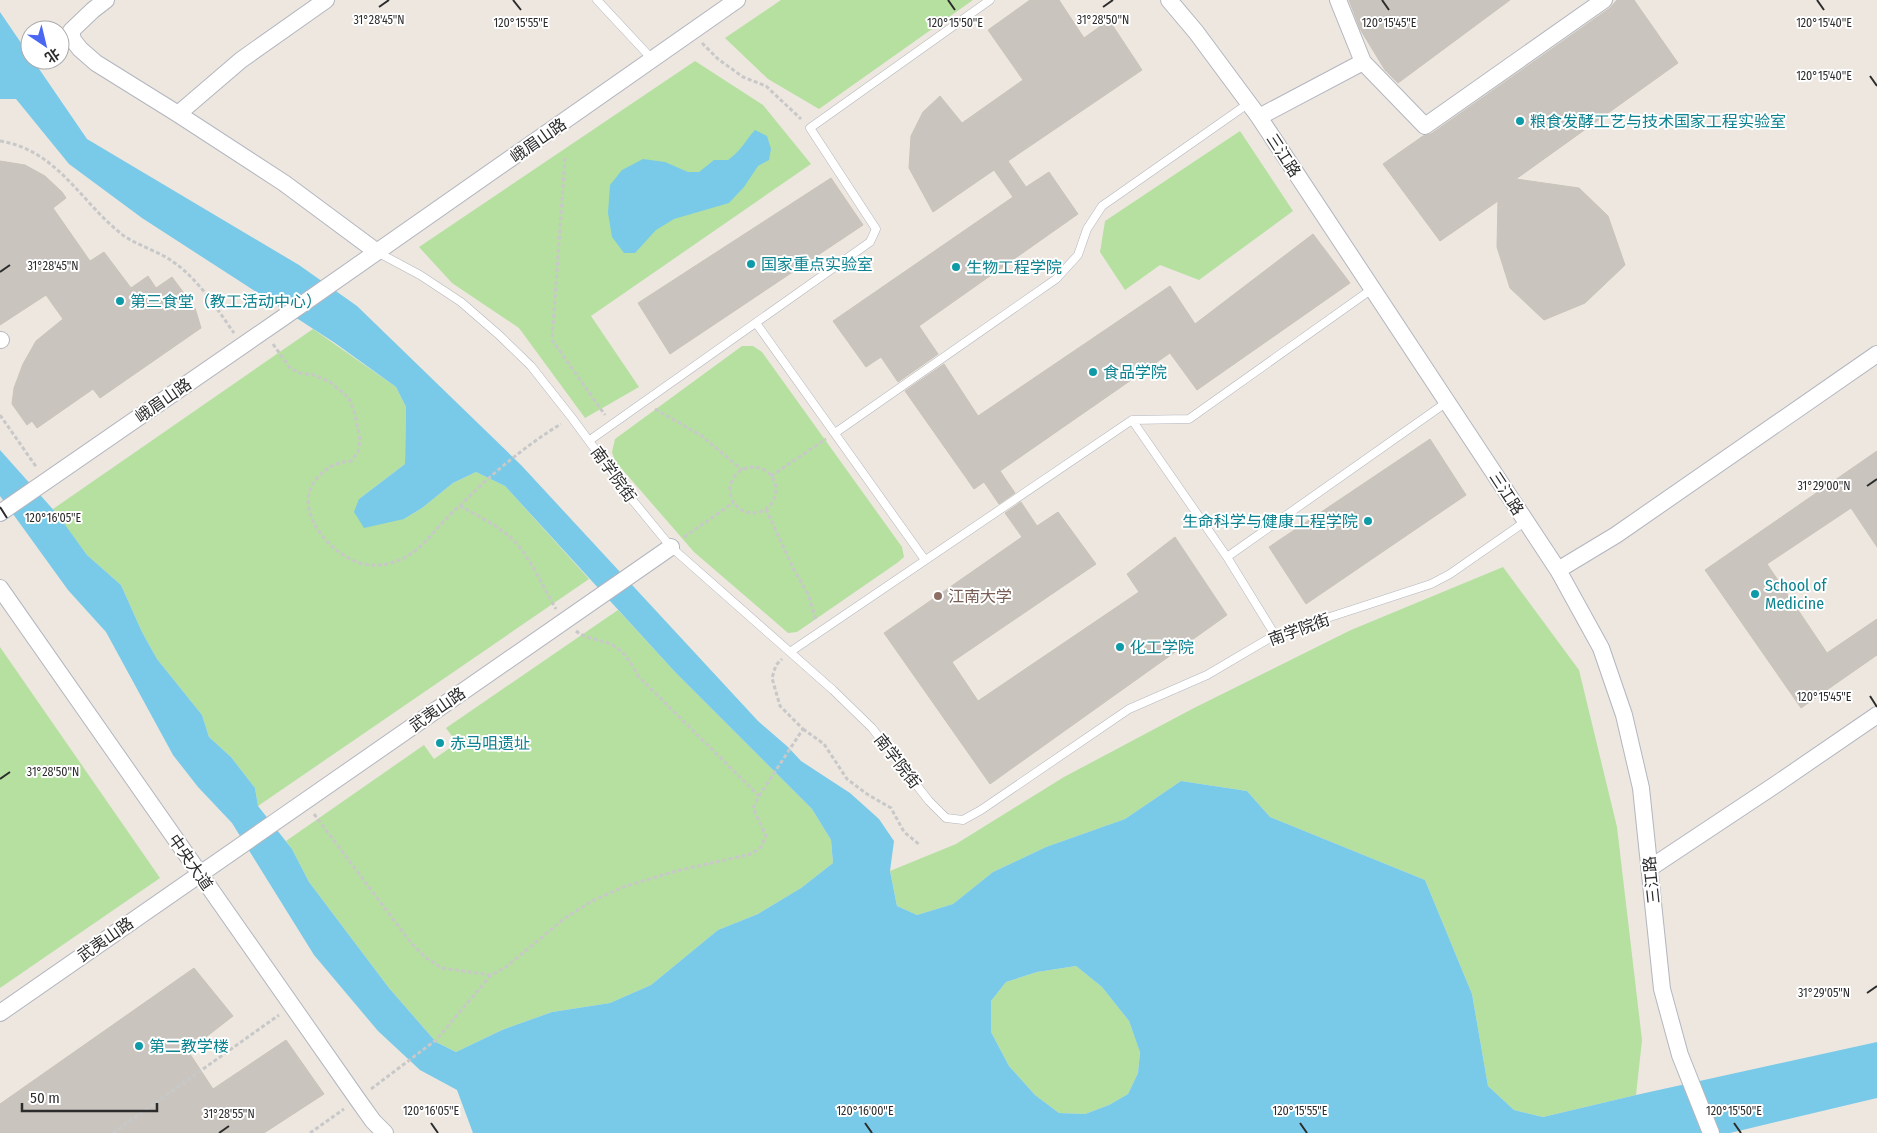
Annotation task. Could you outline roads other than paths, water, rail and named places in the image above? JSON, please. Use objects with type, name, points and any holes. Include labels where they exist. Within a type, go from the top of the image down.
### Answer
[{"type":"street","points":[[106,0],[71,32],[73,40],[80,49],[96,63],[284,183],[377,252]]},
{"type":"street","points":[[178,114],[241,60],[326,0]]},
{"type":"street","name":"峨眉山路","points":[[1,512],[243,346],[737,0]]},
{"type":"street","name":"三江路","points":[[1169,0],[1196,32],[1259,117],[1558,570],[1601,648],[1624,715],[1641,788],[1662,989],[1680,1056],[1711,1133]]},
{"type":"street","points":[[1338,0],[1363,62],[1424,126],[1604,0]]},
{"type":"street","points":[[1259,117],[1363,62]]},
{"type":"street","points":[[1558,570],[1616,535],[1877,354]]},
{"type":"street","name":"武夷山路","points":[[0,1013],[671,547]]},
{"type":"street","name":"中央大道","points":[[0,588],[358,1100],[373,1121],[385,1133]]},
{"type":"street","points":[[1650,868],[1776,785],[1877,715]]},
{"type":"lane","points":[[597,0],[652,60]]},
{"type":"lane","points":[[590,440],[870,242],[876,229],[810,128],[990,0]]},
{"type":"lane","points":[[835,433],[1056,279],[1078,255],[1087,229],[1102,206],[1249,103]]},
{"type":"lane","name":"南学院街","points":[[377,252],[420,275],[461,302],[531,366],[590,440],[634,502],[671,547],[790,652],[872,728],[929,801],[946,818],[963,820],[981,810],[1128,709],[1207,675],[1275,635],[1431,584],[1450,574],[1526,521]]},
{"type":"lane","points":[[790,652],[1132,420],[1189,419],[1372,289]]},
{"type":"lane","points":[[756,323],[925,560]]},
{"type":"lane","points":[[1227,557],[1447,402]]},
{"type":"lane","points":[[1132,420],[1227,557],[1275,635]]},
{"type":"water","points":[[0,12],[20,41],[20,70],[40,70],[87,139],[299,265],[357,306],[521,465],[758,721],[801,761],[850,793],[879,819],[894,841],[890,871],[897,906],[917,915],[953,904],[993,872],[1046,847],[1125,819],[1181,781],[1247,791],[1270,817],[1425,880],[1472,994],[1488,1086],[1514,1110],[1543,1117],[1877,1042],[1877,1098],[1730,1133],[473,1133],[457,1090],[420,1070],[378,1031],[314,955],[232,823],[198,787],[173,755],[106,632],[68,590],[0,496],[0,450],[58,515],[87,555],[121,585],[142,632],[157,659],[202,715],[209,737],[231,757],[255,788],[258,806],[292,849],[309,882],[389,988],[436,1042],[456,1052],[502,1030],[552,1012],[610,1003],[651,985],[718,930],[758,914],[801,888],[833,863],[831,840],[812,809],[675,672],[505,486],[476,472],[453,483],[422,508],[404,519],[364,528],[354,512],[359,499],[405,464],[406,407],[396,387],[335,343],[142,218],[69,164],[16,99],[0,99]],"holes":[[[1076,966],[1102,987],[1129,1021],[1140,1052],[1138,1073],[1128,1094],[1109,1105],[1085,1114],[1059,1113],[1035,1095],[1009,1066],[991,1032],[991,1001],[1006,982],[1037,972]]]},
{"type":"water","points":[[755,130],[767,136],[771,149],[769,160],[758,166],[744,187],[729,203],[674,219],[656,230],[635,253],[624,253],[612,237],[608,213],[610,185],[622,170],[643,159],[665,162],[688,172],[699,172],[714,160],[728,160],[740,149]]},
{"type":"place","name":"粮食发酵工艺与技术国家工程实验室","points":[[1520,121]]},
{"type":"place","name":"国家重点实验室","points":[[751,264]]},
{"type":"place","name":"生物工程学院","points":[[956,267]]},
{"type":"place","name":"第三食堂（教工活动中心）","points":[[120,301]]},
{"type":"place","name":"食品学院","points":[[1093,372]]},
{"type":"place","name":"生命科学与健康工程学院","points":[[1368,521]]},
{"type":"place","name":"School of Medicine","points":[[1755,594]]},
{"type":"place","name":"江南大学","points":[[938,596]]},
{"type":"place","name":"化工学院","points":[[1120,647]]},
{"type":"place","name":"赤马咀遗址","points":[[440,743]]},
{"type":"place","name":"第二教学楼","points":[[139,1046]]}]
